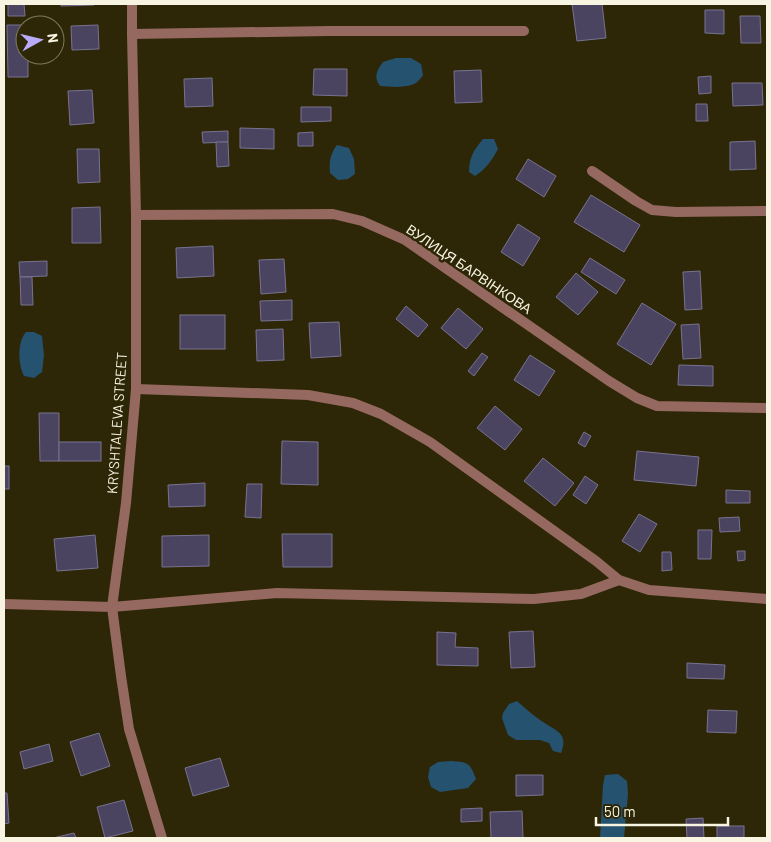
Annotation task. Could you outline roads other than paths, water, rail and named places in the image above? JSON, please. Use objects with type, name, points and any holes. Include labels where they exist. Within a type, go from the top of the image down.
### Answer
[{"type":"street","name":"KRYSHTALEVA STREET","points":[[132,4],[136,215],[136,389],[126,502],[112,607],[129,728],[162,838]]},
{"type":"street","points":[[132,34],[524,31]]},
{"type":"street","points":[[592,171],[652,210],[676,212],[767,211]]},
{"type":"street","name":"ВУЛИЦЯ БАРВІНКОВА","points":[[136,215],[333,214],[362,221],[405,240],[609,381],[637,398],[657,406],[767,408]]},
{"type":"street","points":[[136,389],[308,395],[353,403],[381,414],[430,442],[588,555],[619,580],[649,590],[767,599]]},
{"type":"street","points":[[4,604],[112,607],[277,593],[534,599],[581,594],[619,580]]},
{"type":"water","points":[[396,58],[411,58],[421,64],[423,75],[414,84],[397,87],[380,86],[376,77],[379,68],[383,62]]},
{"type":"water","points":[[483,139],[494,139],[498,149],[488,164],[475,176],[469,172],[470,162],[475,150]]},
{"type":"water","points":[[337,145],[349,148],[354,159],[355,174],[348,179],[338,180],[330,173],[330,158]]},
{"type":"water","points":[[26,332],[34,332],[42,336],[44,355],[42,372],[34,378],[24,376],[21,366],[20,347]]},
{"type":"water","points":[[517,701],[560,733],[563,741],[561,753],[553,751],[549,743],[540,740],[516,740],[508,735],[502,718],[503,713],[509,704]]},
{"type":"water","points":[[451,761],[468,764],[476,779],[468,788],[440,792],[431,787],[428,777],[430,767],[438,762]]},
{"type":"water","points":[[618,774],[627,781],[628,794],[624,838],[600,838],[605,775]]}]
